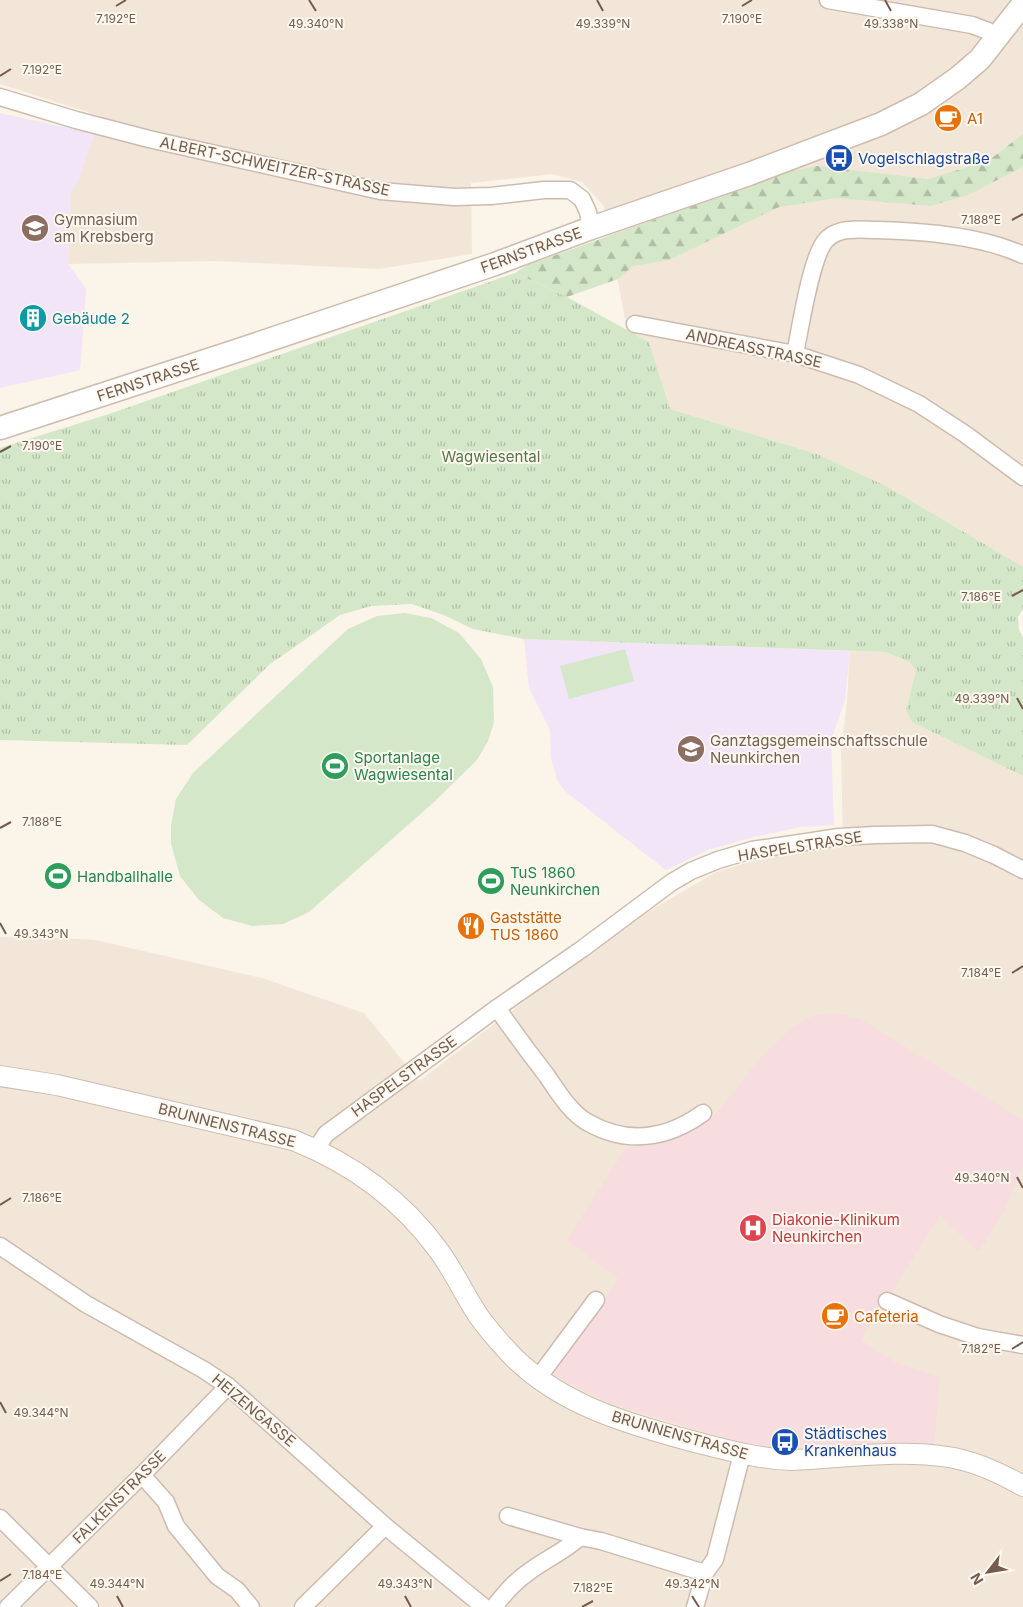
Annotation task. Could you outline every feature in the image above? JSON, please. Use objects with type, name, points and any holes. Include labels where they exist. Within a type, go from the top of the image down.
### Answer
[{"type":"main road","name":"FERNSTRASSE","points":[[0,428],[495,264],[591,228],[749,174],[881,124],[922,104],[958,78],[980,59],[1023,4]]},
{"type":"street","points":[[828,0],[972,26],[988,30],[998,37]]},
{"type":"street","name":"ALBERT-SCHWEITZER-STRASSE","points":[[0,98],[148,139],[380,191],[454,197],[491,196],[544,190],[570,190],[582,199],[588,212],[591,228]]},
{"type":"street","points":[[795,354],[806,296],[819,252],[826,241],[838,232],[897,230],[965,238],[1023,256]]},
{"type":"street","name":"ANDREASSTRASSE","points":[[635,324],[795,354],[859,375],[919,404],[965,434],[1023,477]]},
{"type":"street","name":"HASPELSTRASSE","points":[[316,1149],[326,1134],[497,1008],[690,871],[752,850],[839,837],[932,834],[972,846],[1023,870]]},
{"type":"street","points":[[497,1008],[567,1104],[586,1122],[626,1136],[648,1136],[670,1132],[703,1114]]},
{"type":"street","name":"BRUNNENSTRASSE","points":[[0,1076],[57,1085],[294,1140],[316,1149],[356,1171],[401,1206],[439,1251],[477,1314],[506,1349],[538,1378],[568,1398],[602,1413],[653,1430],[742,1454],[776,1460],[914,1454],[941,1456],[977,1464],[1023,1486]]},
{"type":"street","name":"HEIZENGASSE","points":[[0,1246],[86,1304],[204,1370],[228,1386],[385,1526],[484,1607]]},
{"type":"street","points":[[538,1378],[596,1300]]},
{"type":"street","points":[[887,1301],[939,1324],[978,1337],[1023,1345]]},
{"type":"street","name":"FALKENSTRASSE","points":[[8,1607],[142,1475],[228,1386]]},
{"type":"street","points":[[695,1607],[705,1573],[715,1559],[742,1454]]},
{"type":"street","points":[[142,1475],[166,1502],[171,1510],[172,1518],[182,1534],[217,1576],[237,1590],[251,1607]]},
{"type":"street","points":[[508,1516],[580,1537],[601,1541],[705,1573]]},
{"type":"street","points":[[0,1518],[90,1607]]},
{"type":"street","points":[[303,1607],[385,1526]]},
{"type":"street","points":[[494,1607],[512,1584],[530,1570],[573,1544],[580,1537]]},
{"type":"shaded area","points":[[0,0],[1023,0],[1023,567],[886,486],[817,454],[670,409],[649,342],[627,330],[604,206],[582,182],[552,174],[471,183],[472,254],[379,269],[216,261],[68,264],[71,191],[79,179],[100,116],[0,84]]},
{"type":"shaded area","name":"Gymnasium am Krebsberg","points":[[0,113],[95,134],[79,179],[71,191],[68,264],[86,289],[80,370],[0,388]]},
{"type":"shaded area","name":"Ganztagsgemeinschaftsschule Neunkirchen","points":[[524,639],[850,651],[845,700],[831,740],[834,825],[800,827],[754,837],[708,850],[666,870],[566,792],[558,782],[551,758],[550,730],[529,688]]},
{"type":"shaded area","points":[[850,651],[886,652],[909,662],[916,670],[906,710],[912,722],[1023,776],[1023,1607],[0,1607],[0,937],[27,936],[95,940],[262,978],[364,1013],[419,1081],[624,926],[716,872],[791,850],[843,844],[841,751],[847,702]]},
{"type":"shaded area","name":"Diakonie-Klinikum Neunkirchen","points":[[833,1013],[859,1018],[1023,1120],[1023,1166],[1005,1210],[979,1252],[940,1216],[861,1340],[895,1362],[940,1377],[934,1447],[886,1443],[788,1446],[748,1445],[609,1403],[554,1375],[618,1278],[566,1240],[626,1148],[664,1141],[696,1129],[716,1114],[759,1059],[791,1028],[812,1016]]},
{"type":"green space","points":[[1023,134],[1023,167],[968,195],[931,206],[836,198],[779,207],[669,260],[633,266],[618,279],[567,297],[515,273],[528,265],[784,173],[817,166],[928,179],[988,161]]},
{"type":"green space","name":"Wagwiesental","points":[[515,273],[567,297],[649,342],[670,409],[817,454],[886,486],[1023,567],[1023,609],[1018,617],[1019,630],[1023,638],[1023,776],[912,722],[906,710],[916,670],[909,662],[886,652],[524,639],[473,629],[446,616],[412,604],[371,606],[340,615],[269,665],[187,745],[0,740],[0,448],[109,414]]},
{"type":"green space","name":"Sportanlage Wagwiesental","points":[[405,613],[431,618],[459,633],[481,659],[493,687],[494,722],[488,741],[477,760],[433,803],[309,912],[283,924],[252,926],[223,918],[199,900],[180,876],[171,844],[171,825],[176,799],[193,773],[348,629],[377,616]]},
{"type":"green space","points":[[625,649],[634,681],[569,699],[560,666]]},
{"type":"place","name":"A1","points":[[948,118]]},
{"type":"place","name":"Vogelschlagstraße","points":[[839,158]]},
{"type":"place","name":"Gymnasium am Krebsberg","points":[[35,228]]},
{"type":"place","name":"Gebäude 2","points":[[33,318]]},
{"type":"place","name":"Ganztagsgemeinschaftsschule Neunkirchen","points":[[691,749]]},
{"type":"place","name":"Sportanlage Wagwiesental","points":[[335,766]]},
{"type":"place","name":"Handballhalle","points":[[58,876]]},
{"type":"place","name":"TuS 1860 Neunkirchen","points":[[491,881]]},
{"type":"place","name":"Gaststätte TUS 1860","points":[[471,926]]},
{"type":"place","name":"Diakonie-Klinikum Neunkirchen","points":[[753,1228]]},
{"type":"place","name":"Cafeteria","points":[[835,1316]]},
{"type":"place","name":"Städtisches Krankenhaus","points":[[785,1442]]}]
